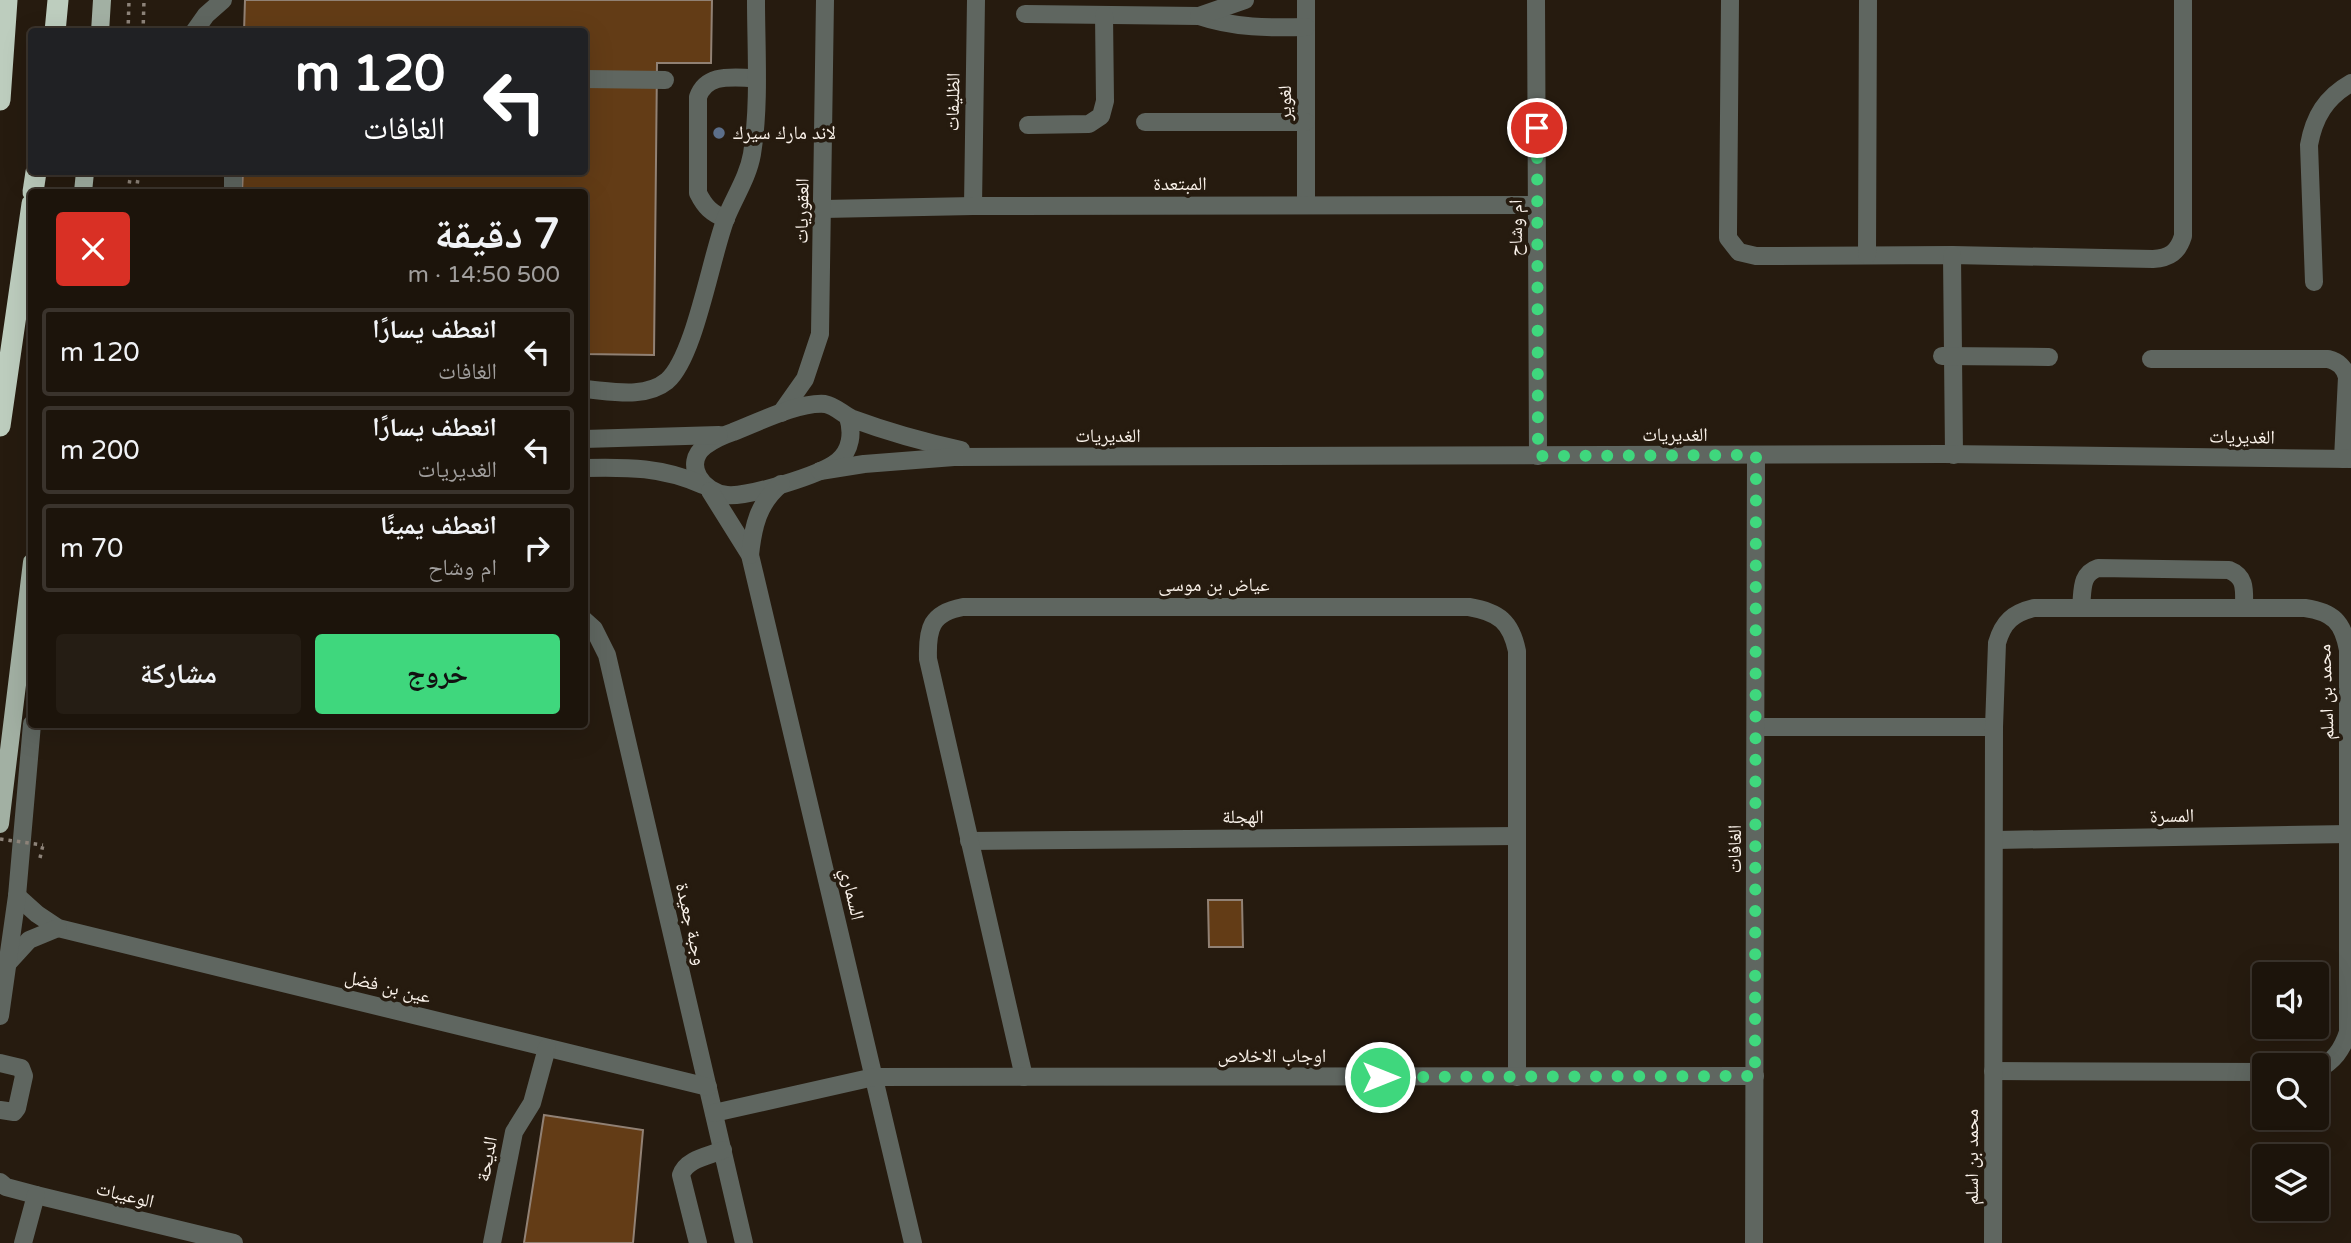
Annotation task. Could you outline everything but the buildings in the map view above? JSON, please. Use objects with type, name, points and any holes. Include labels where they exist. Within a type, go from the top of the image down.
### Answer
[{"type":"highway","points":[[0,100],[7,0]]},
{"type":"highway","points":[[55,28],[58,0]]},
{"type":"highway","points":[[0,426],[28,232]]},
{"type":"main road","points":[[100,28],[103,0]]},
{"type":"main road","points":[[0,824],[28,595]]},
{"type":"street","points":[[197,28],[206,15],[223,0]]},
{"type":"street","points":[[588,389],[640,392],[665,383],[675,373],[687,349],[726,219],[750,164],[756,78],[756,0]]},
{"type":"street","name":"العقوريات","points":[[781,412],[806,379],[820,334],[825,0]]},
{"type":"street","name":"الظليفات","points":[[973,206],[976,0]]},
{"type":"street","points":[[1199,16],[1245,0]]},
{"type":"street","name":"لغوير","points":[[1306,0],[1307,205]]},
{"type":"street","name":"ام وشاح","points":[[1536,0],[1538,456]]},
{"type":"street","points":[[1730,0],[1728,238],[1739,253],[1747,256],[1947,255],[2153,259],[2163,259],[2173,254],[2180,246],[2183,223],[2183,0]]},
{"type":"street","points":[[1867,255],[1868,0]]},
{"type":"street","points":[[1025,14],[1199,16],[1248,26],[1306,27]]},
{"type":"street","points":[[1028,125],[1089,124],[1101,116],[1105,101],[1104,15]]},
{"type":"street","points":[[726,219],[714,214],[704,205],[698,193],[698,97],[701,89],[716,79],[756,78]]},
{"type":"street","points":[[588,79],[665,80]]},
{"type":"street","points":[[2314,282],[2310,137],[2317,115],[2326,103],[2351,83]]},
{"type":"street","points":[[1145,122],[1306,122]]},
{"type":"street","name":"المبتعدة","points":[[823,209],[973,206],[1537,205]]},
{"type":"street","points":[[1947,255],[1949,455]]},
{"type":"street","points":[[1948,356],[2049,357]]},
{"type":"street","points":[[2151,359],[2335,361],[2345,370],[2347,377],[2347,459]]},
{"type":"street","name":"الغديريات","points":[[726,434],[781,412],[827,404],[848,417],[907,437],[998,458]]},
{"type":"street","points":[[588,468],[649,468],[673,474],[724,495],[741,495],[820,471],[838,460],[847,450],[852,429],[848,417]]},
{"type":"street","points":[[588,439],[679,438],[726,434]]},
{"type":"street","points":[[707,488],[695,465],[698,454],[704,447],[726,434]]},
{"type":"street","name":"الغافات","points":[[1754,1243],[1756,455]]},
{"type":"street","name":"الغديريات","points":[[820,471],[909,459],[998,458],[1949,455],[2347,459]]},
{"type":"street","name":"السماري","points":[[750,555],[756,520],[769,494],[782,484]]},
{"type":"street","name":"السماري","points":[[707,488],[750,555],[913,1243]]},
{"type":"street","points":[[2081,607],[2084,579],[2092,570],[2098,568],[2229,570],[2235,572],[2243,582],[2244,608]]},
{"type":"street","name":"عياض بن موسى","points":[[1024,1077],[928,659],[927,636],[934,621],[948,610],[977,607],[1469,607],[1485,610],[1503,620],[1513,633],[1517,652],[1517,1077]]},
{"type":"street","name":"محمد بن اسلم","points":[[1993,1243],[1996,840],[1994,727],[1997,642],[2001,629],[2021,611],[2034,608],[2081,607],[2305,608],[2321,610],[2335,619],[2345,634],[2348,650],[2347,1032],[2344,1045],[2329,1061]]},
{"type":"street","name":"وجبة جعيدة","points":[[588,624],[594,629],[607,655],[744,1243]]},
{"type":"street","points":[[1757,727],[1994,727]]},
{"type":"street","points":[[0,1017],[17,896],[32,728]]},
{"type":"street","name":"المسرة","points":[[1996,840],[2349,834]]},
{"type":"street","name":"الهجلة","points":[[969,841],[1517,836]]},
{"type":"street","name":"عين بن فضل","points":[[17,896],[58,928],[708,1087]]},
{"type":"street","points":[[8,963],[29,940],[58,928]]},
{"type":"street","name":"الديحة","points":[[492,1243],[514,1132],[532,1103],[547,1048]]},
{"type":"street","points":[[0,1063],[20,1068],[24,1076],[18,1108],[14,1112],[0,1110]]},
{"type":"street","points":[[1993,1071],[2252,1072]]},
{"type":"street","name":"اوجاب الاخلاص","points":[[714,1113],[874,1077],[1755,1076]]},
{"type":"street","points":[[698,1243],[681,1175],[684,1166],[723,1150]]},
{"type":"street","name":"الوعيبات","points":[[2,1186],[234,1243]]},
{"type":"street","points":[[23,1243],[36,1195]]},
{"type":"path","points":[[128,28],[129,0]]},
{"type":"path","points":[[143,28],[144,0]]},
{"type":"path","points":[[0,839],[43,845]]},
{"type":"place","name":"لاند مارك سيرك","points":[[719,133]]},
{"type":"route","points":[[1380,1077],[1755,1076],[1756,455],[1538,456],[1537,128]]}]
